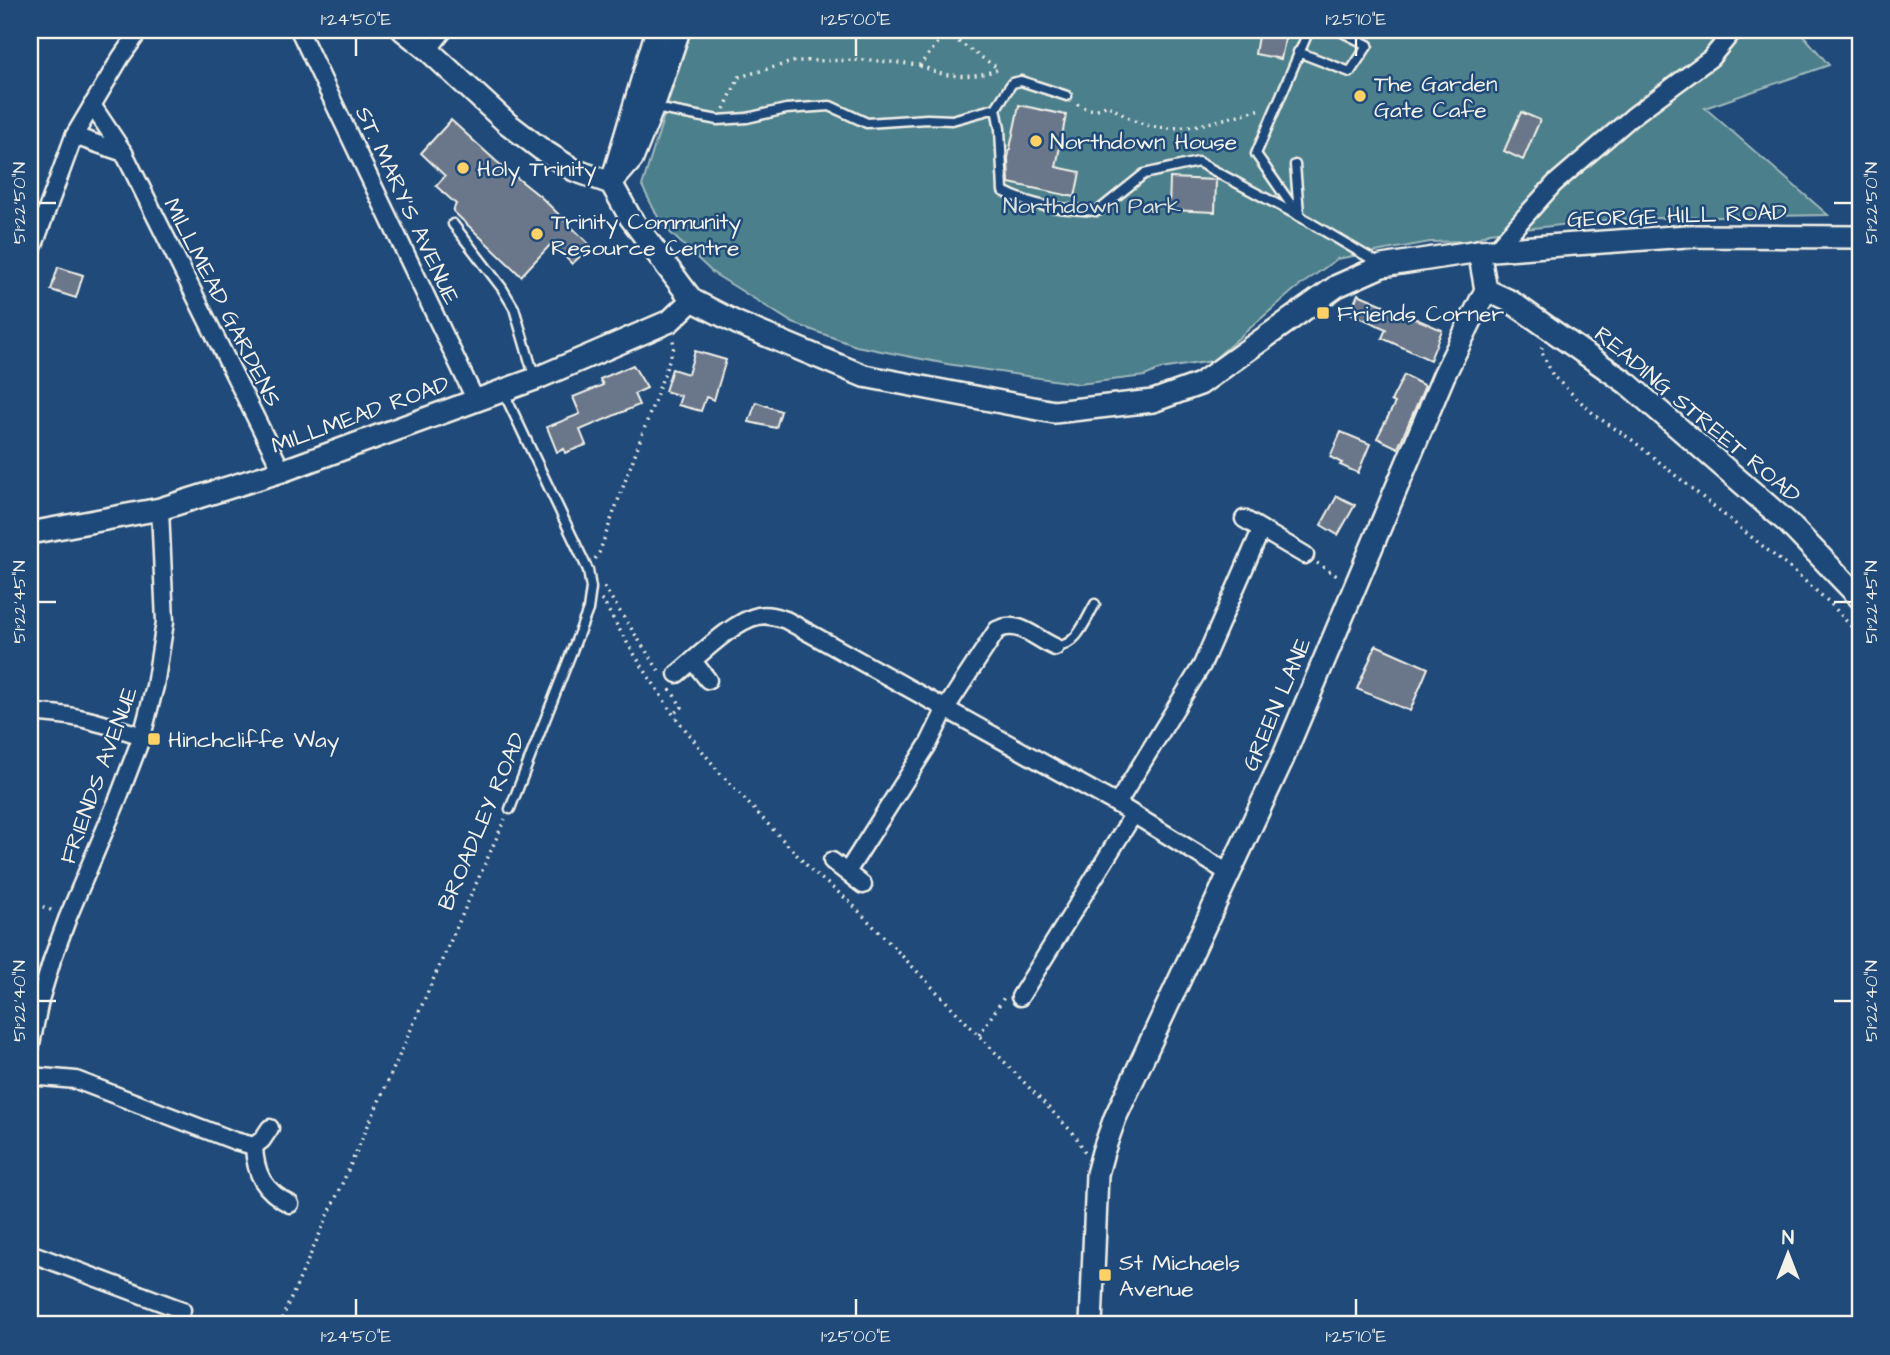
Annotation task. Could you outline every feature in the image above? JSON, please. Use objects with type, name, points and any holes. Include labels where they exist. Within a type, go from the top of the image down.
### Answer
[{"type":"main road","points":[[403,30],[541,149],[574,170],[611,183],[630,217],[692,300]]},
{"type":"main road","points":[[611,183],[669,31]]},
{"type":"main road","points":[[611,183],[632,159],[653,107],[669,31]]},
{"type":"main road","name":"GEORGE HILL ROAD","points":[[692,300],[737,323],[864,376],[1054,412],[1153,401],[1200,384],[1336,286],[1382,266],[1487,251],[1687,236],[1860,237]]},
{"type":"main road","points":[[1486,290],[1487,251]]},
{"type":"main road","name":"READING STREET ROAD","points":[[1486,290],[1510,301],[1549,327],[1638,392],[1788,523],[1860,598]]},
{"type":"main road","name":"GREEN LANE","points":[[1091,1325],[1097,1174],[1102,1152],[1115,1118],[1283,758],[1444,375],[1486,290]]},
{"type":"main road","name":"MILLMEAD ROAD","points":[[30,533],[160,509],[282,471],[535,379],[670,321],[692,300]]},
{"type":"street","points":[[30,256],[74,136],[140,30]]},
{"type":"street","name":"ST. MARY'S AVENUE","points":[[299,30],[475,401]]},
{"type":"street","points":[[428,50],[444,30]]},
{"type":"street","points":[[1487,251],[1554,184],[1633,116],[1711,58],[1734,30]]},
{"type":"street","name":"MILLMEAD GARDENS","points":[[92,105],[124,153],[282,471]]},
{"type":"street","points":[[74,136],[124,153]]},
{"type":"street","name":"FRIENDS AVENUE","points":[[30,1049],[52,960],[142,736],[155,687],[165,622],[160,509]]},
{"type":"street","points":[[1244,519],[1305,555]]},
{"type":"street","points":[[1116,804],[1202,665],[1261,530]]},
{"type":"street","points":[[677,674],[745,620],[759,615],[773,615],[1116,804],[1230,874]]},
{"type":"street","points":[[847,872],[929,743],[946,708],[997,630],[1006,626],[1018,627],[1055,646]]},
{"type":"street","points":[[693,661],[708,680]]},
{"type":"street","points":[[30,713],[56,713],[84,718],[142,736]]},
{"type":"street","points":[[1020,997],[1133,815]]},
{"type":"street","points":[[832,861],[863,885]]},
{"type":"street","points":[[30,1076],[76,1080],[234,1141],[254,1146]]},
{"type":"street","points":[[254,1146],[270,1128]]},
{"type":"street","points":[[254,1146],[255,1164],[261,1178],[271,1192],[290,1204]]},
{"type":"street","points":[[30,1253],[182,1312]]},
{"type":"lane","points":[[1299,216],[1256,154],[1309,30]]},
{"type":"lane","points":[[1298,52],[1350,72],[1368,45],[1338,30]]},
{"type":"lane","points":[[653,107],[718,120],[747,118],[786,109],[830,106],[867,123],[927,118],[952,120],[996,108],[1012,83],[1021,81],[1067,96]]},
{"type":"lane","points":[[996,108],[1000,130],[1003,191],[1017,198],[1051,208],[1098,211],[1144,174],[1198,162],[1299,216],[1382,266]]},
{"type":"lane","points":[[1295,165],[1299,216]]},
{"type":"lane","points":[[453,224],[514,308],[535,379]]},
{"type":"lane","points":[[502,390],[588,570]]},
{"type":"lane","name":"BROADLEY ROAD","points":[[510,809],[588,610],[591,589],[588,570]]},
{"type":"lane","points":[[1055,646],[1069,644],[1095,604]]},
{"type":"path","points":[[718,120],[739,77],[796,61],[869,60],[920,65],[941,74],[957,75],[988,74],[999,69],[941,30]]},
{"type":"path","points":[[920,65],[946,33]]},
{"type":"path","points":[[1067,96],[1083,108],[1098,110],[1107,105],[1148,126],[1184,128],[1276,106]]},
{"type":"path","points":[[670,321],[674,347],[599,552],[588,570],[602,584],[682,707],[673,714]]},
{"type":"path","points":[[1549,327],[1541,350],[1553,376],[1596,416],[1632,440],[1797,574],[1830,603],[1860,636]]},
{"type":"path","points":[[1305,555],[1354,586]]},
{"type":"path","name":"BROADLEY ROAD","points":[[279,1325],[510,809]]},
{"type":"path","points":[[30,901],[68,917]]},
{"type":"path","points":[[979,1035],[1009,989],[1020,997]]},
{"type":"green space","name":"Northdown Park","points":[[691,30],[1799,30],[1829,65],[1705,108],[1828,215],[1614,219],[1489,233],[1471,241],[1430,242],[1337,259],[1294,290],[1212,361],[1160,369],[1145,376],[1079,384],[947,364],[856,346],[793,323],[713,273],[662,225],[642,186]]},
{"type":"building","points":[[1259,30],[1287,30],[1281,59],[1255,54]]},
{"type":"building","name":"Northdown House","points":[[1019,105],[1066,115],[1056,167],[1080,172],[1075,197],[1009,183],[1008,158]]},
{"type":"building","points":[[1521,112],[1540,120],[1523,160],[1504,151]]},
{"type":"building","points":[[451,120],[541,197],[591,246],[572,264],[552,243],[521,276],[453,211],[456,204],[436,186],[445,176],[421,153]]},
{"type":"building","points":[[1170,178],[1216,180],[1215,212],[1169,210]]},
{"type":"building","points":[[58,267],[83,275],[76,298],[51,290]]},
{"type":"building","points":[[1358,294],[1442,330],[1430,360],[1382,338],[1386,329],[1350,313]]},
{"type":"building","points":[[695,351],[726,360],[714,400],[706,397],[701,411],[678,405],[681,396],[665,391],[672,369],[688,374]]},
{"type":"building","points":[[633,365],[647,388],[634,394],[639,405],[580,430],[586,445],[565,453],[564,449],[557,452],[547,427],[580,414],[573,397],[603,385],[600,379]]},
{"type":"building","points":[[1404,375],[1425,386],[1398,448],[1377,438],[1395,403],[1391,401]]},
{"type":"building","points":[[756,402],[781,411],[776,428],[749,422]]},
{"type":"building","points":[[1341,432],[1370,444],[1358,473],[1330,457]]},
{"type":"building","points":[[1337,496],[1355,505],[1338,535],[1321,525]]},
{"type":"building","points":[[1376,645],[1428,668],[1410,711],[1357,689]]},
{"type":"place","name":"The Garden Gate Cafe","points":[[1360,96]]},
{"type":"place","name":"Northdown House","points":[[1036,141]]},
{"type":"place","name":"Holy Trinity","points":[[463,168]]},
{"type":"place","name":"Trinity Community Resource Centre","points":[[537,234]]},
{"type":"place","name":"Friends Corner","points":[[1323,313]]},
{"type":"place","name":"Hinchcliffe Way","points":[[154,739]]},
{"type":"place","name":"St Michaels Avenue","points":[[1105,1275]]}]
